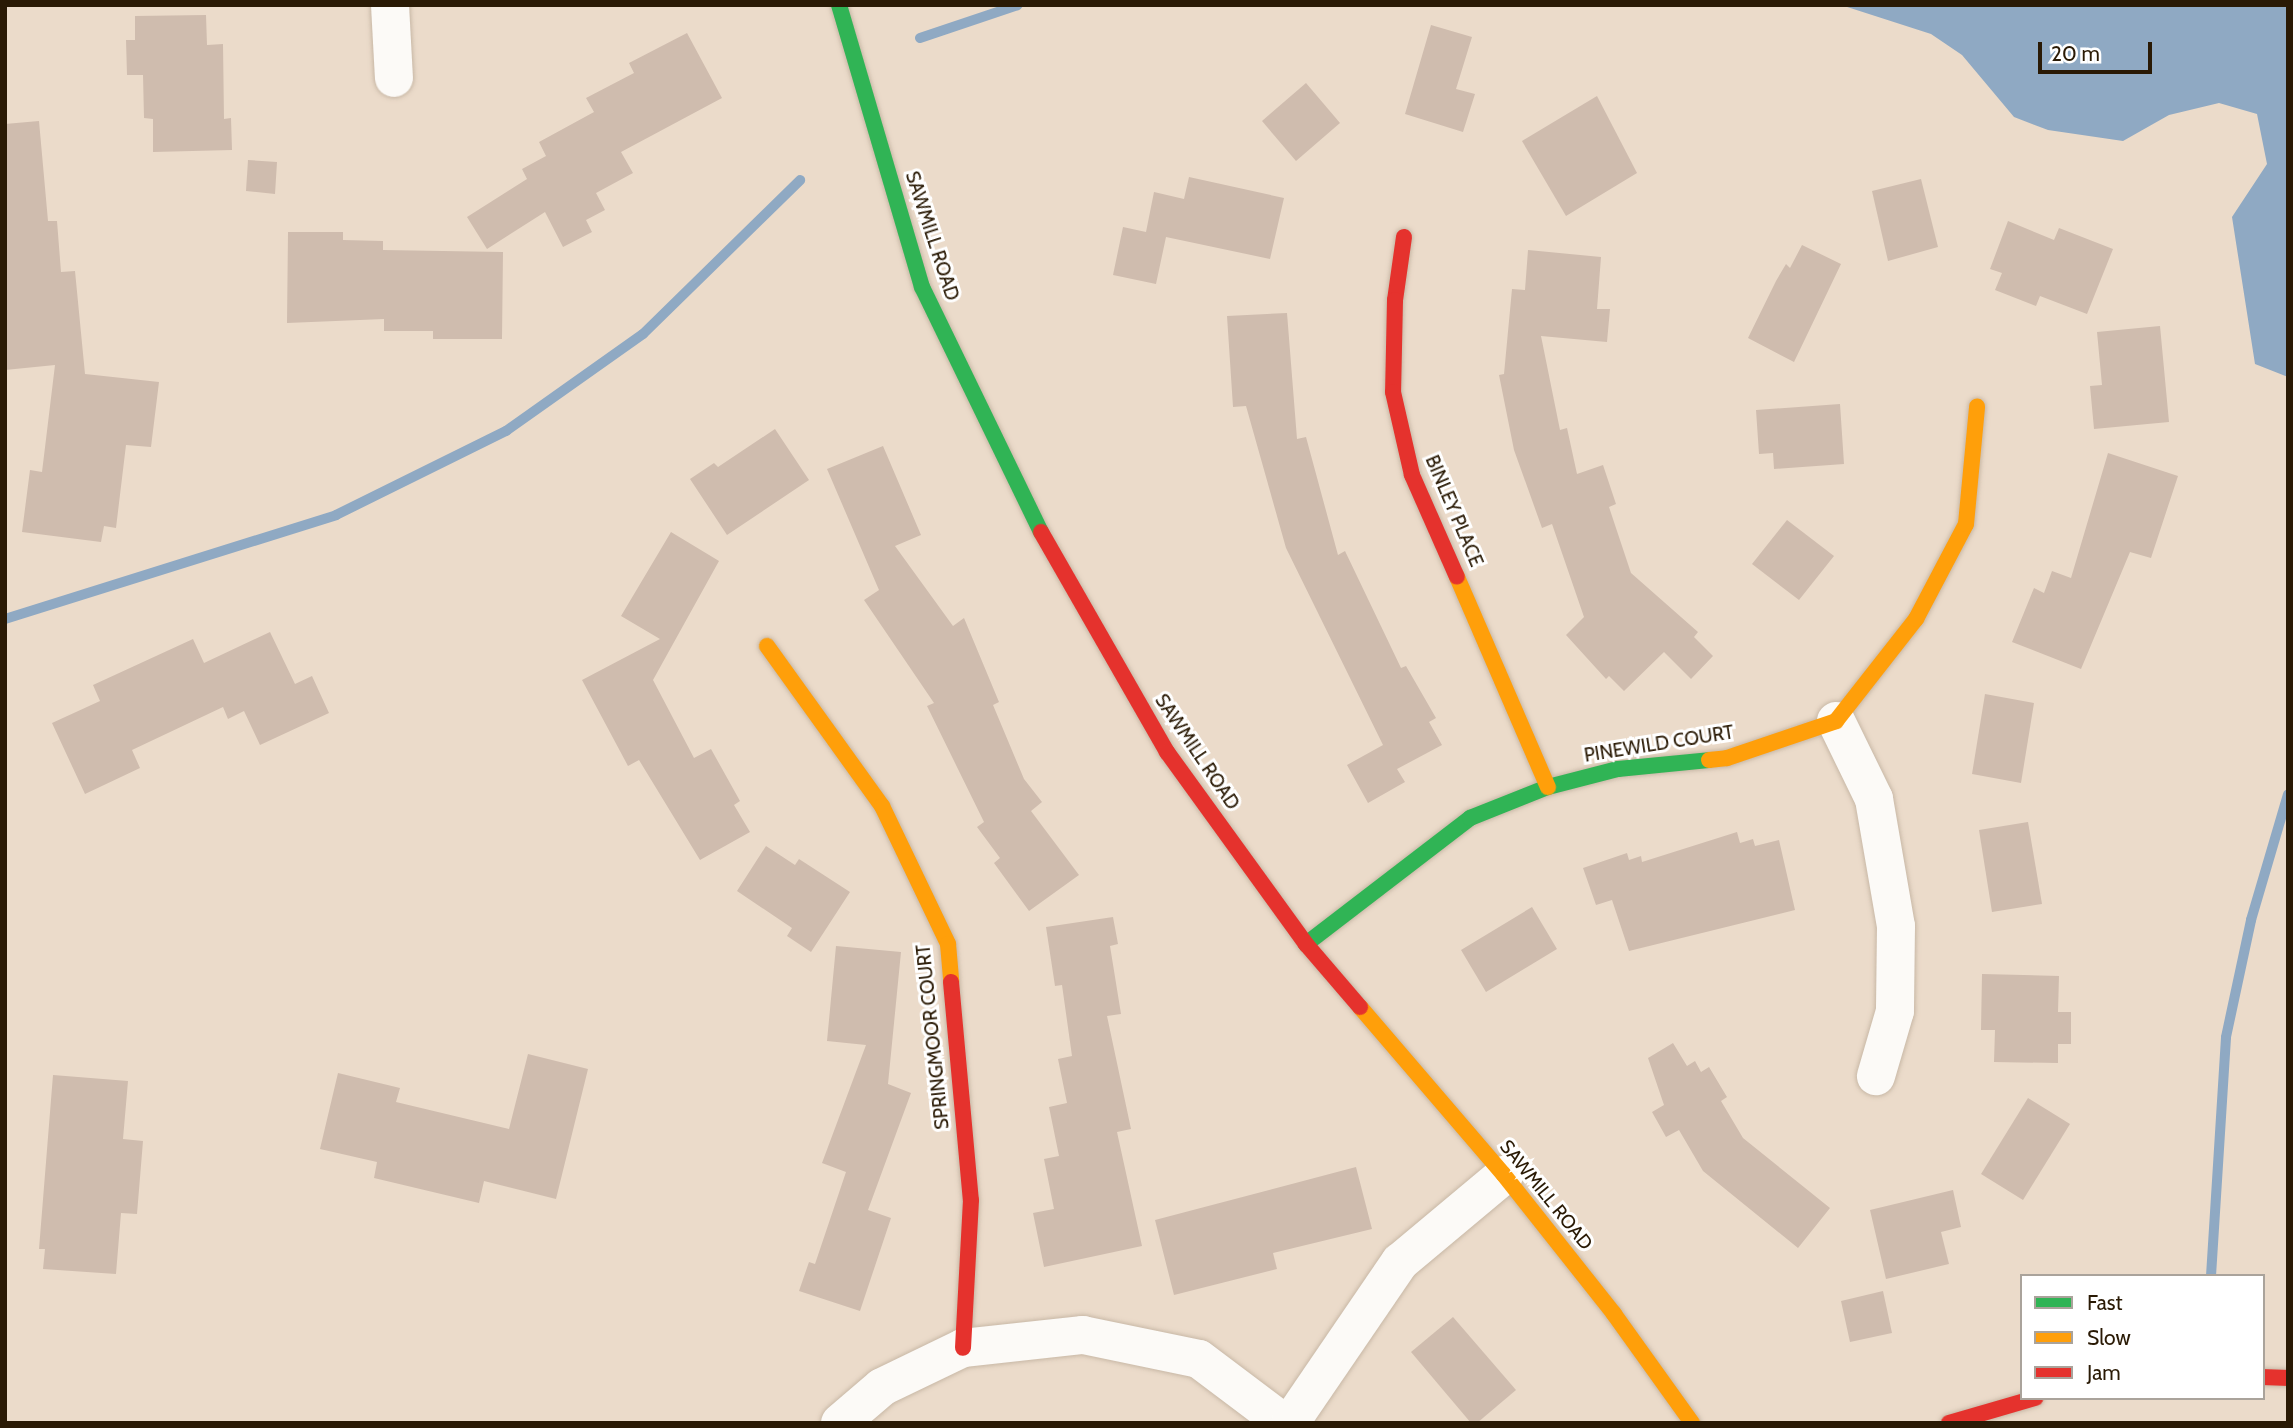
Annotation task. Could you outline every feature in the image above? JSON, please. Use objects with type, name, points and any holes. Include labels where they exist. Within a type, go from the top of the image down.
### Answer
[{"type":"street","points":[[390,5],[394,78]]},
{"type":"street","name":"SAWMILL ROAD","points":[[839,5],[922,287],[1028,509],[1167,752],[1306,944],[1504,1175],[1614,1314],[1692,1423]]},
{"type":"street","name":"BINLEY PLACE","points":[[1404,237],[1395,300],[1393,392],[1412,475],[1548,786]]},
{"type":"street","points":[[1876,1076],[1895,1010],[1896,926],[1874,800],[1836,721],[1916,619],[1966,524],[1978,407]]},
{"type":"street","name":"SPRINGMOOR COURT","points":[[767,646],[882,806],[948,944],[971,1200],[963,1348]]},
{"type":"street","name":"PINEWILD COURT","points":[[1306,944],[1470,818],[1548,786],[1618,769],[1727,758],[1836,721]]},
{"type":"street","points":[[1290,1423],[1400,1262],[1504,1175]]},
{"type":"street","points":[[840,1423],[882,1387],[963,1348],[1083,1335],[1199,1359],[1284,1423]]},
{"type":"street","points":[[2265,1377],[2288,1378]]},
{"type":"street","points":[[1948,1423],[2028,1400]]},
{"type":"water","points":[[1841,5],[2288,5],[2288,377],[2255,364],[2232,217],[2267,164],[2257,114],[2219,103],[2169,115],[2123,141],[2048,130],[2014,117],[1962,55],[1931,34]]},
{"type":"building","points":[[206,15],[207,45],[223,44],[224,119],[231,118],[232,150],[153,152],[153,119],[144,118],[143,75],[127,75],[126,40],[135,40],[135,16]]},
{"type":"building","points":[[1431,25],[1472,37],[1456,89],[1475,94],[1463,132],[1405,114]]},
{"type":"building","points":[[687,33],[722,98],[621,152],[633,173],[596,193],[605,210],[586,220],[592,232],[563,247],[545,212],[487,249],[467,217],[527,179],[522,169],[546,156],[539,142],[594,112],[586,98],[634,73],[629,63]]},
{"type":"building","points":[[1306,83],[1340,123],[1296,161],[1262,121]]},
{"type":"building","points":[[1597,96],[1637,173],[1566,216],[1522,141]]},
{"type":"building","points":[[39,121],[48,221],[57,221],[61,272],[75,271],[85,374],[159,382],[151,447],[126,445],[116,528],[104,526],[101,542],[22,532],[30,470],[42,472],[55,365],[5,370],[5,124]]},
{"type":"building","points":[[248,160],[277,162],[275,194],[246,191]]},
{"type":"building","points":[[1189,177],[1284,198],[1270,259],[1166,237],[1156,284],[1113,275],[1123,227],[1146,232],[1154,192],[1184,199]]},
{"type":"building","points":[[1921,179],[1938,247],[1888,261],[1872,191]]},
{"type":"building","points":[[2008,221],[2054,240],[2059,228],[2113,249],[2087,314],[2040,296],[2036,306],[1995,290],[2002,273],[1990,269]]},
{"type":"building","points":[[288,232],[343,232],[343,240],[383,241],[383,250],[503,252],[502,339],[433,339],[433,331],[384,331],[384,319],[287,323]]},
{"type":"building","points":[[1802,245],[1841,264],[1794,362],[1748,338],[1776,281],[1786,264],[1790,268]]},
{"type":"building","points":[[1528,250],[1601,257],[1597,309],[1610,309],[1607,342],[1541,336],[1560,430],[1567,428],[1577,474],[1603,465],[1616,504],[1609,507],[1631,573],[1698,632],[1694,637],[1713,656],[1691,679],[1664,652],[1624,691],[1609,676],[1606,679],[1566,635],[1584,617],[1552,524],[1542,528],[1514,450],[1499,375],[1504,374],[1512,289],[1525,290]]},
{"type":"building","points":[[1287,313],[1297,439],[1306,437],[1338,555],[1345,551],[1401,668],[1406,666],[1436,718],[1429,722],[1442,745],[1397,769],[1405,782],[1368,803],[1347,765],[1383,745],[1286,548],[1246,406],[1233,407],[1227,316]]},
{"type":"building","points":[[2160,326],[2169,422],[2094,429],[2090,386],[2102,385],[2097,332]]},
{"type":"building","points":[[1840,404],[1844,464],[1774,469],[1773,453],[1759,454],[1756,410]]},
{"type":"building","points":[[775,429],[809,480],[727,535],[690,479],[714,463],[718,467]]},
{"type":"building","points":[[883,446],[921,535],[895,546],[953,626],[964,618],[999,702],[993,705],[1024,779],[1042,802],[1031,811],[1079,875],[1029,911],[994,863],[1000,858],[977,827],[984,822],[927,706],[934,703],[864,600],[879,590],[827,469]]},
{"type":"building","points":[[2108,453],[2178,476],[2151,558],[2130,552],[2081,669],[2012,642],[2034,588],[2044,593],[2052,571],[2071,578]]},
{"type":"building","points":[[1787,520],[1834,556],[1799,600],[1752,564]]},
{"type":"building","points":[[671,532],[719,561],[653,680],[694,758],[711,749],[740,801],[734,805],[750,832],[700,860],[639,760],[628,766],[582,680],[660,639],[621,616]]},
{"type":"building","points":[[270,632],[295,684],[312,676],[329,713],[260,745],[244,711],[228,719],[223,707],[132,750],[140,768],[85,794],[52,723],[100,701],[93,685],[193,639],[204,663]]},
{"type":"building","points":[[1985,694],[2034,703],[2021,783],[1972,774]]},
{"type":"building","points":[[2028,822],[2042,904],[1992,912],[1979,830]]},
{"type":"building","points":[[1737,832],[1740,843],[1753,839],[1755,846],[1779,840],[1795,910],[1629,951],[1612,900],[1596,905],[1583,868],[1627,853],[1629,860],[1641,856],[1642,862]]},
{"type":"building","points":[[766,846],[795,865],[799,859],[850,892],[811,952],[787,936],[792,928],[737,891]]},
{"type":"building","points":[[1532,907],[1557,949],[1486,992],[1461,950]]},
{"type":"building","points":[[1113,917],[1118,944],[1110,946],[1121,1014],[1107,1016],[1131,1129],[1117,1132],[1142,1246],[1044,1267],[1033,1213],[1054,1209],[1044,1159],[1059,1156],[1049,1107],[1067,1103],[1058,1059],[1072,1056],[1062,985],[1055,986],[1046,927]]},
{"type":"building","points":[[836,946],[901,952],[888,1084],[911,1093],[868,1210],[891,1218],[860,1311],[799,1291],[809,1262],[815,1264],[846,1172],[822,1163],[866,1045],[827,1041]]},
{"type":"building","points":[[1982,974],[2059,976],[2058,1012],[2071,1012],[2071,1044],[2058,1044],[2058,1063],[1994,1062],[1995,1030],[1981,1030]]},
{"type":"building","points":[[1673,1043],[1687,1066],[1695,1061],[1701,1072],[1709,1067],[1727,1097],[1721,1101],[1743,1138],[1830,1208],[1798,1248],[1703,1171],[1679,1130],[1666,1137],[1652,1112],[1664,1105],[1648,1058]]},
{"type":"building","points":[[528,1054],[588,1069],[556,1199],[484,1181],[479,1203],[374,1178],[377,1162],[320,1149],[338,1073],[400,1088],[396,1102],[509,1129]]},
{"type":"building","points":[[53,1075],[128,1081],[123,1139],[143,1141],[137,1214],[121,1213],[116,1274],[43,1269],[45,1249],[39,1249]]},
{"type":"building","points":[[2028,1098],[2070,1124],[2023,1200],[1981,1174]]},
{"type":"building","points":[[1356,1167],[1372,1229],[1273,1253],[1277,1269],[1174,1295],[1155,1220]]},
{"type":"building","points":[[1953,1190],[1961,1227],[1941,1232],[1949,1264],[1886,1279],[1870,1210]]},
{"type":"building","points":[[1883,1291],[1892,1333],[1850,1342],[1841,1301]]},
{"type":"building","points":[[1453,1317],[1516,1390],[1477,1423],[1471,1423],[1411,1352]]},
{"type":"waterway","points":[[920,38],[1018,5]]},
{"type":"waterway","points":[[5,619],[336,515],[506,431],[643,334],[800,180]]},
{"type":"waterway","points":[[2211,1274],[2226,1037],[2251,920],[2288,794]]},
{"type":"traffic: fast","points":[[839,5],[922,287],[1041,532]]},
{"type":"traffic: fast","points":[[1306,944],[1470,818],[1548,787],[1618,769],[1709,760]]},
{"type":"traffic: slow","points":[[1709,760],[1727,758],[1836,721],[1916,619],[1966,524],[1977,407]]},
{"type":"traffic: slow","points":[[1457,577],[1548,787]]},
{"type":"traffic: slow","points":[[767,646],[882,806],[948,944],[951,982]]},
{"type":"traffic: slow","points":[[1360,1007],[1504,1175],[1614,1314],[1692,1423]]},
{"type":"traffic: jam","points":[[1404,237],[1395,300],[1393,392],[1412,475],[1457,577]]},
{"type":"traffic: jam","points":[[1041,532],[1167,752],[1306,944],[1360,1007]]},
{"type":"traffic: jam","points":[[951,982],[971,1200],[963,1348]]},
{"type":"traffic: jam","points":[[2265,1377],[2288,1378]]},
{"type":"traffic: jam","points":[[1949,1423],[2028,1400]]}]
